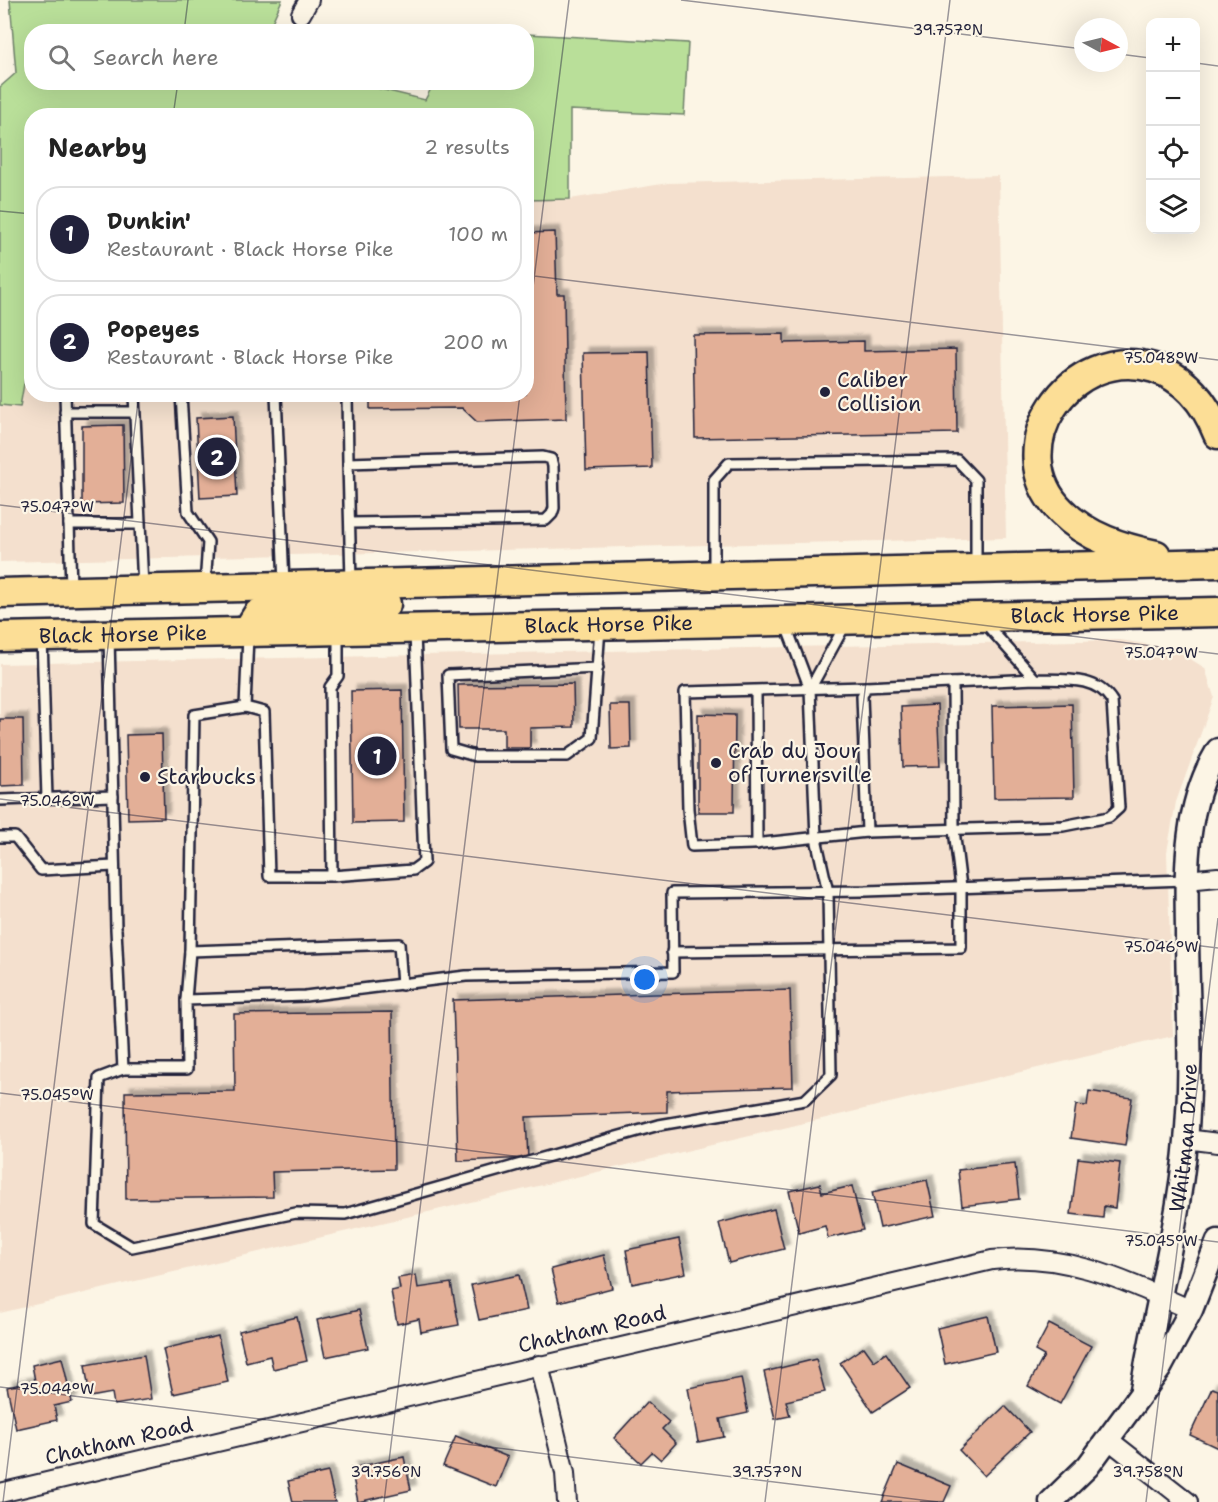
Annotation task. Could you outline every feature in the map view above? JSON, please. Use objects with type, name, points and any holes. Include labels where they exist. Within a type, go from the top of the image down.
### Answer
[{"type":"highway","points":[[1207,564],[1133,550],[1109,543],[1080,527],[1061,511],[1047,491],[1039,466],[1039,450],[1047,420],[1057,398],[1088,372],[1116,363],[1142,365],[1172,375],[1187,386],[1199,400],[1218,434]]},
{"type":"highway","name":"Black Horse Pike","points":[[1,591],[72,592],[351,586],[1207,564]]},
{"type":"highway","points":[[248,630],[258,614],[266,610],[525,597],[533,594],[547,580]]},
{"type":"highway","name":"Black Horse Pike","points":[[0,637],[338,628],[600,626],[847,621],[978,615],[1218,612]]},
{"type":"street","name":"Whitman Drive","points":[[1142,1390],[1186,1139],[1189,1083],[1186,880],[1189,831],[1194,804],[1203,778],[1218,750]]},
{"type":"street","points":[[1186,880],[1218,877]]},
{"type":"street","points":[[1186,1139],[1218,1143]]},
{"type":"street","name":"Whitman Drive","points":[[1051,1502],[1071,1485],[1109,1440],[1142,1390],[1160,1368],[1191,1310],[1218,1240]]},
{"type":"street","name":"Chatham Road","points":[[0,1492],[539,1365],[1017,1256],[1062,1260],[1191,1310]]},
{"type":"street","points":[[539,1365],[565,1473],[567,1502]]},
{"type":"street","points":[[1109,1440],[1188,1502]]},
{"type":"lane","points":[[65,402],[72,592]]},
{"type":"lane","points":[[134,402],[138,524],[143,590]]},
{"type":"lane","points":[[181,402],[188,512],[208,542],[205,588]]},
{"type":"lane","points":[[276,402],[284,586]]},
{"type":"lane","points":[[347,402],[351,586]]},
{"type":"lane","points":[[65,412],[134,412]]},
{"type":"lane","points":[[348,463],[543,457],[551,459],[553,465],[554,508],[546,520],[350,524]]},
{"type":"lane","points":[[714,576],[714,480],[729,463],[957,459],[976,480],[976,569]]},
{"type":"lane","points":[[69,524],[138,524]]},
{"type":"lane","points":[[978,615],[1035,679]]},
{"type":"lane","points":[[415,627],[424,862],[413,870],[332,876],[269,876],[264,712],[245,707],[194,716],[190,951],[186,1000],[188,1069],[123,1069],[99,1078],[94,1224],[132,1247],[296,1213],[345,1214],[659,1125],[805,1100],[831,1075],[828,892],[816,838],[810,689],[784,621]]},
{"type":"lane","points":[[810,689],[847,621]]},
{"type":"lane","points":[[598,668],[448,675],[451,749],[475,756],[567,756],[592,738],[598,668],[600,626]]},
{"type":"lane","points":[[332,876],[330,687],[338,676],[338,628]]},
{"type":"lane","points":[[245,707],[248,630]]},
{"type":"lane","points":[[109,634],[114,866],[123,1069]]},
{"type":"lane","points":[[42,636],[47,798]]},
{"type":"lane","points":[[1035,679],[1090,682],[1106,691],[1112,701],[1119,808],[1109,817],[1063,826],[998,826],[954,830],[867,832],[757,844],[692,846],[688,809],[685,692],[756,692],[953,683],[1035,679]]},
{"type":"lane","points":[[672,952],[961,948],[961,887],[954,830],[953,683]]},
{"type":"lane","points":[[866,687],[862,696],[867,832]]},
{"type":"lane","points":[[756,692],[757,844]]},
{"type":"lane","points":[[0,800],[113,796]]},
{"type":"lane","points":[[0,837],[15,837],[41,870],[114,866]]},
{"type":"lane","points":[[186,1000],[305,996],[466,976],[673,972],[672,893],[828,892],[1186,880]]},
{"type":"lane","points":[[190,951],[399,944],[402,984]]},
{"type":"shaded area","points":[[999,176],[1006,538],[0,562],[0,405],[20,407],[24,382],[24,402],[534,402],[534,200],[570,199],[668,183]]},
{"type":"shaded area","points":[[1120,640],[1174,649],[1205,668],[1214,697],[1176,802],[1167,852],[1173,1036],[0,1313],[0,664]]},
{"type":"green space","points":[[10,0],[282,0],[271,24],[24,24],[24,90],[384,90],[425,100],[430,90],[534,90],[534,34],[688,43],[684,115],[570,110],[570,199],[534,200],[534,108],[24,108],[24,384],[20,407],[0,405],[0,87],[16,73]]},
{"type":"building","points":[[555,232],[557,294],[564,294],[566,419],[477,422],[462,408],[370,409],[370,402],[534,402],[534,233]]},
{"type":"building","name":"Caliber Collision","points":[[784,334],[784,343],[864,341],[864,351],[956,349],[957,433],[695,438],[693,335]]},
{"type":"building","points":[[649,352],[652,468],[586,470],[583,353]]},
{"type":"building","points":[[233,416],[237,496],[200,498],[196,418]]},
{"type":"building","points":[[123,425],[124,503],[82,504],[82,426]]},
{"type":"building","points":[[573,684],[574,727],[530,728],[530,748],[504,748],[504,729],[459,729],[458,685]]},
{"type":"building","points":[[402,690],[404,822],[353,823],[351,691]]},
{"type":"building","points":[[1072,704],[1074,797],[994,798],[992,706]]},
{"type":"building","points":[[610,705],[630,705],[631,748],[611,749]]},
{"type":"building","points":[[937,705],[940,766],[903,767],[901,707]]},
{"type":"building","name":"Crab du Jour of Turnersville","points":[[698,714],[735,715],[734,812],[698,812]]},
{"type":"building","points":[[0,719],[23,719],[24,785],[0,786]]},
{"type":"building","name":"Starbucks","points":[[162,734],[164,818],[128,819],[126,735]]},
{"type":"building","points":[[790,990],[793,1087],[667,1091],[667,1112],[526,1117],[528,1158],[458,1161],[453,1000]]},
{"type":"building","points":[[392,1012],[394,1169],[272,1172],[273,1197],[126,1199],[125,1092],[235,1091],[234,1014]]},
{"type":"building","points":[[1089,1091],[1132,1098],[1125,1146],[1071,1138],[1076,1105],[1087,1106]]},
{"type":"building","points":[[1078,1158],[1120,1163],[1115,1208],[1104,1206],[1103,1218],[1071,1214]]},
{"type":"building","points":[[1015,1164],[1019,1199],[962,1206],[958,1170]]},
{"type":"building","points":[[927,1180],[935,1216],[880,1228],[872,1192]]},
{"type":"building","points":[[820,1184],[822,1193],[852,1186],[863,1230],[828,1238],[825,1226],[799,1233],[789,1191]]},
{"type":"building","points":[[774,1209],[784,1249],[729,1263],[719,1223]]},
{"type":"building","points":[[679,1239],[686,1273],[632,1284],[626,1250]]},
{"type":"building","points":[[604,1255],[612,1288],[559,1302],[551,1269]]},
{"type":"building","points":[[416,1275],[418,1288],[451,1283],[459,1325],[421,1332],[419,1319],[397,1324],[391,1291],[400,1289],[398,1278]]},
{"type":"building","points":[[519,1275],[527,1310],[479,1320],[471,1285]]},
{"type":"building","points":[[359,1310],[368,1348],[325,1357],[317,1320]]},
{"type":"building","points":[[988,1316],[996,1352],[945,1364],[937,1328]]},
{"type":"building","points":[[297,1317],[307,1361],[273,1369],[270,1356],[246,1362],[239,1331]]},
{"type":"building","points":[[1049,1324],[1091,1346],[1060,1404],[1028,1386],[1044,1356],[1035,1351]]},
{"type":"building","points":[[218,1336],[228,1382],[173,1394],[163,1349]]},
{"type":"building","points":[[864,1347],[874,1361],[886,1353],[910,1388],[873,1412],[840,1363]]},
{"type":"building","points":[[144,1355],[151,1399],[114,1405],[112,1393],[90,1397],[85,1365]]},
{"type":"building","points":[[62,1358],[72,1402],[54,1406],[57,1420],[16,1429],[7,1387],[35,1381],[32,1365]]},
{"type":"building","points":[[816,1359],[825,1392],[786,1401],[790,1416],[775,1419],[764,1372]]},
{"type":"building","points":[[741,1378],[748,1413],[720,1419],[724,1437],[698,1442],[688,1388]]},
{"type":"building","points":[[1212,1388],[1218,1390],[1218,1448],[1190,1435]]},
{"type":"building","points":[[647,1402],[669,1422],[662,1429],[676,1443],[661,1460],[652,1452],[641,1463],[614,1438]]},
{"type":"building","points":[[1005,1406],[1030,1432],[984,1476],[959,1450]]},
{"type":"building","points":[[456,1436],[508,1457],[496,1487],[443,1466]]},
{"type":"building","points":[[404,1457],[411,1490],[358,1502],[351,1468]]},
{"type":"building","points":[[898,1464],[951,1486],[944,1502],[882,1502]]},
{"type":"building","points":[[328,1472],[335,1502],[293,1502],[288,1481]]},
{"type":"place","name":"Caliber Collision","points":[[825,392]]},
{"type":"place","name":"Popeyes","points":[[217,457]]},
{"type":"place","name":"Dunkin'","points":[[377,756]]},
{"type":"place","name":"Crab du Jour of Turnersville","points":[[716,763]]},
{"type":"place","name":"Starbucks","points":[[145,777]]}]
